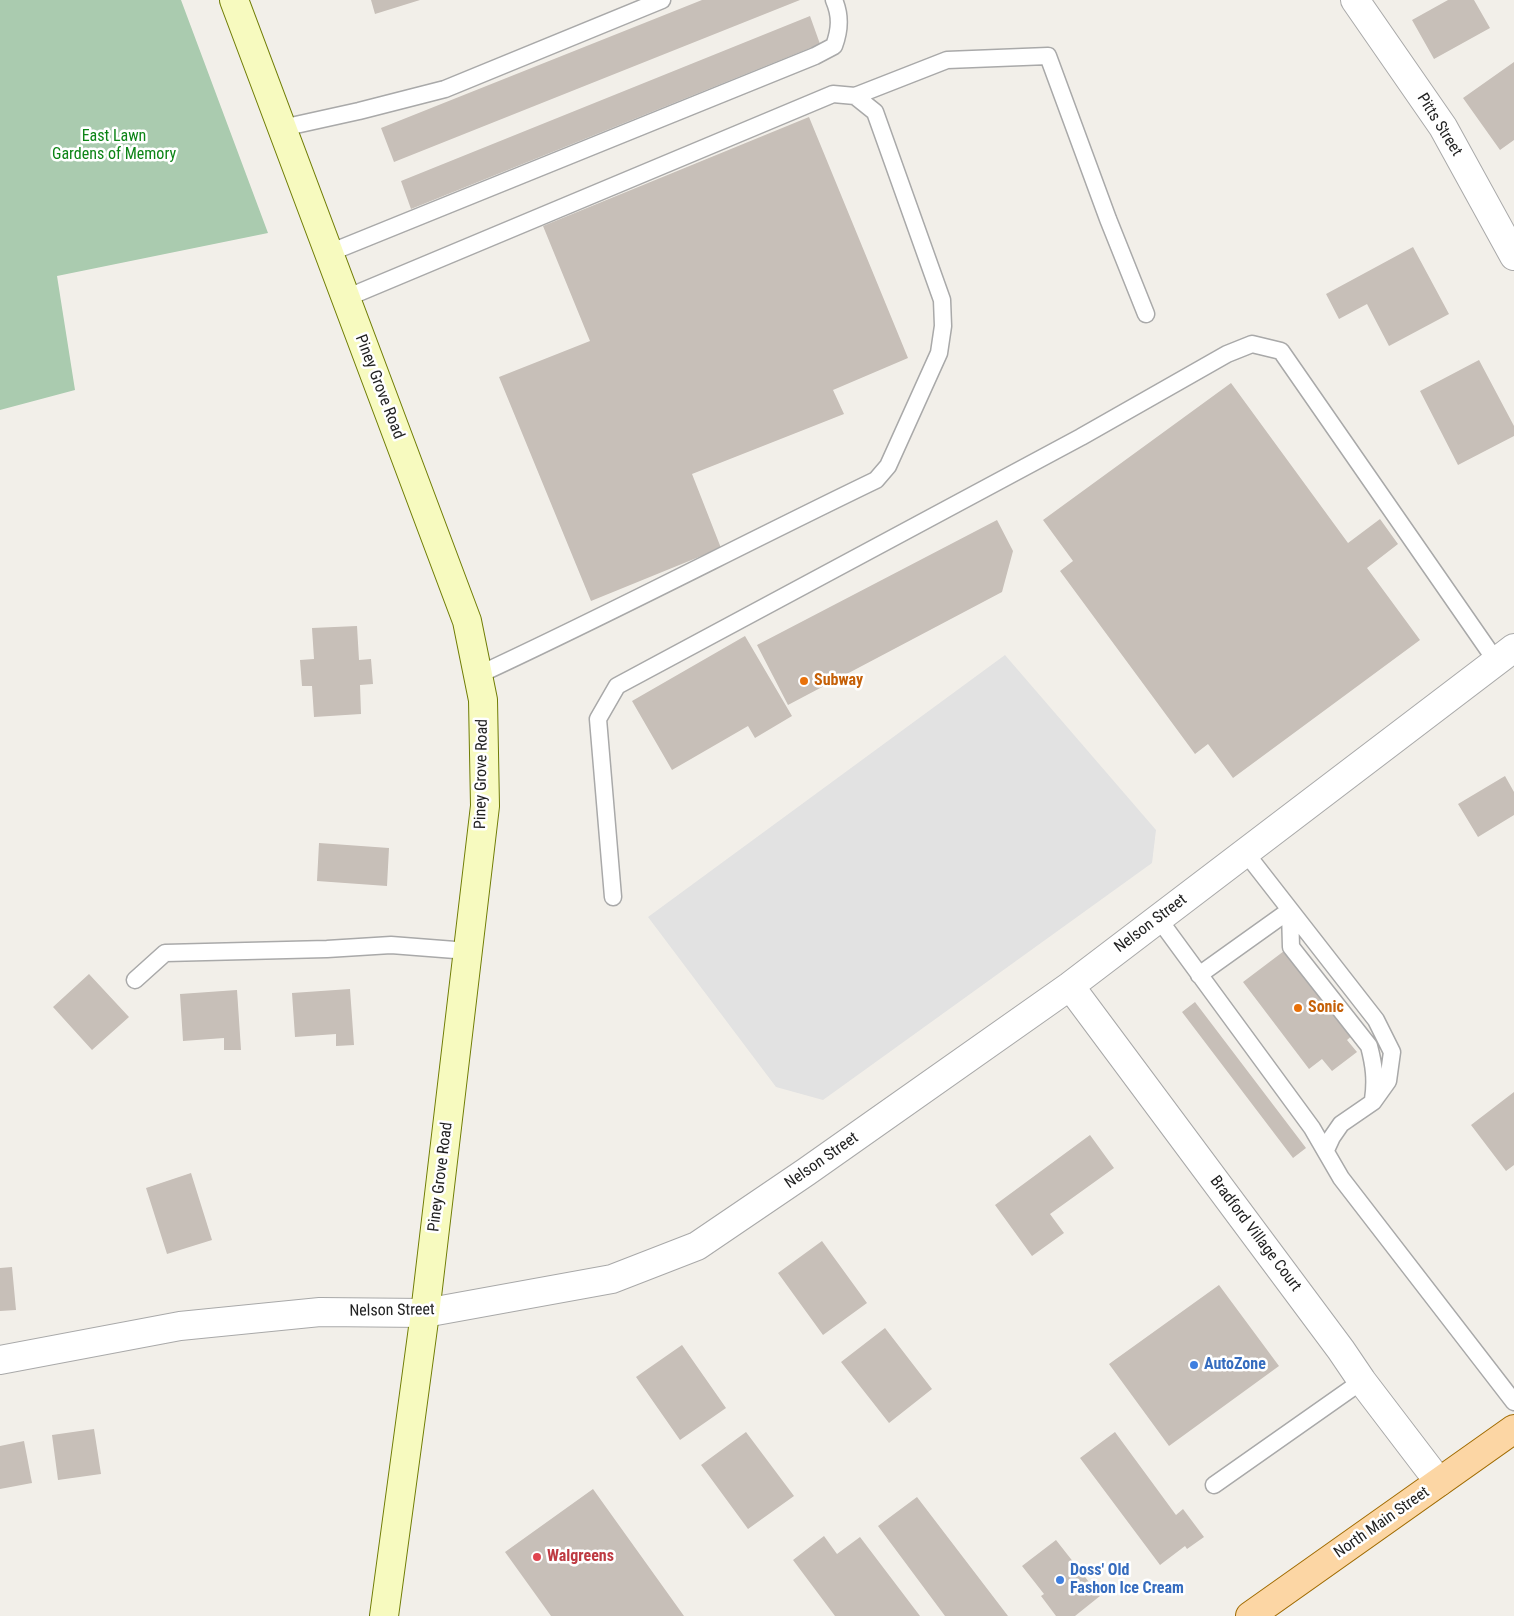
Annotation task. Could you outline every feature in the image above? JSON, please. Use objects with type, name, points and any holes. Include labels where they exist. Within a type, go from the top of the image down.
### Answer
[{"type":"main road","name":"Piney Grove Road","points":[[234,0],[467,622],[483,700],[485,806],[426,1313],[384,1616]]},
{"type":"main road","name":"North Main Street","points":[[1250,1616],[1514,1429]]},
{"type":"street","name":"Pitts Street","points":[[1355,0],[1442,127],[1514,256]]},
{"type":"street","name":"Nelson Street","points":[[0,1360],[180,1326],[320,1312],[426,1313],[612,1279],[697,1246],[813,1167],[1070,986],[1505,654]]},
{"type":"street","name":"Bradford Village Court","points":[[1070,986],[1439,1482]]},
{"type":"lane","points":[[282,128],[359,112],[445,89],[662,0]]},
{"type":"lane","points":[[329,253],[821,53],[834,46],[838,34],[838,10],[834,0]]},
{"type":"lane","points":[[346,298],[833,94],[856,96],[947,60],[1048,56],[1108,219],[1146,314]]},
{"type":"lane","points":[[478,675],[560,637],[876,480],[888,466],[939,353],[944,326],[942,300],[875,112],[856,96]]},
{"type":"lane","points":[[613,897],[598,719],[617,686],[1081,437],[1227,354],[1252,344],[1281,351],[1505,654]]},
{"type":"lane","points":[[1245,852],[1376,1020],[1392,1052],[1388,1081],[1373,1102],[1341,1124],[1326,1150]]},
{"type":"lane","points":[[1199,975],[1290,910]]},
{"type":"lane","points":[[1290,910],[1291,947],[1368,1046],[1374,1064],[1376,1084],[1373,1102]]},
{"type":"lane","points":[[1158,918],[1312,1128],[1341,1178],[1514,1402]]},
{"type":"lane","points":[[135,980],[166,953],[327,949],[390,945],[468,951]]},
{"type":"lane","points":[[1214,1485],[1362,1381]]},
{"type":"green space","name":"East Lawn Gardens of Memory","points":[[0,0],[181,0],[268,233],[57,276],[75,390],[0,410]]},
{"type":"shaded area","points":[[1005,655],[1156,830],[1152,863],[823,1100],[776,1087],[648,917]]},
{"type":"building","points":[[371,0],[420,0],[375,14]]},
{"type":"building","points":[[702,0],[800,0],[394,162],[381,128]]},
{"type":"building","points":[[1448,0],[1474,0],[1490,28],[1434,59],[1412,20]]},
{"type":"building","points":[[810,16],[820,44],[411,209],[401,181]]},
{"type":"building","points":[[1514,62],[1514,140],[1500,150],[1463,98]]},
{"type":"building","points":[[809,117],[908,358],[833,390],[844,414],[692,474],[721,548],[591,601],[499,377],[590,341],[543,226]]},
{"type":"building","points":[[1413,247],[1449,314],[1389,346],[1367,304],[1339,319],[1326,294]]},
{"type":"building","points":[[1479,360],[1514,426],[1514,436],[1458,465],[1420,391]]},
{"type":"building","points":[[1231,383],[1348,543],[1380,519],[1398,544],[1367,568],[1420,640],[1233,778],[1208,744],[1195,754],[1060,571],[1073,561],[1043,520]]},
{"type":"building","points":[[997,520],[1013,551],[1002,592],[788,705],[757,645]]},
{"type":"building","points":[[357,626],[359,660],[371,659],[373,684],[360,685],[361,714],[314,717],[312,686],[302,686],[300,660],[314,659],[312,628]]},
{"type":"building","points":[[745,636],[792,716],[755,738],[748,726],[672,770],[632,701]]},
{"type":"building","points":[[1505,776],[1514,792],[1514,815],[1478,837],[1458,804]]},
{"type":"building","points":[[319,843],[389,848],[387,886],[317,881]]},
{"type":"building","name":"Sonic","points":[[1288,948],[1354,1034],[1347,1040],[1357,1052],[1332,1071],[1322,1059],[1309,1069],[1243,982]]},
{"type":"building","points":[[89,974],[129,1017],[92,1050],[53,1007]]},
{"type":"building","points":[[350,989],[354,1045],[336,1046],[336,1034],[295,1037],[292,993]]},
{"type":"building","points":[[237,990],[241,1050],[224,1050],[224,1038],[183,1041],[180,994]]},
{"type":"building","points":[[1195,1002],[1306,1148],[1293,1158],[1182,1012]]},
{"type":"building","points":[[1514,1092],[1514,1165],[1506,1171],[1471,1125]]},
{"type":"building","points":[[1090,1135],[1114,1168],[1050,1214],[1064,1233],[1032,1256],[995,1205]]},
{"type":"building","points":[[191,1173],[212,1240],[167,1254],[146,1188]]},
{"type":"building","points":[[822,1241],[867,1303],[823,1335],[778,1273]]},
{"type":"building","points":[[12,1267],[16,1310],[0,1311],[0,1268]]},
{"type":"building","name":"AutoZone","points":[[1219,1285],[1279,1366],[1169,1446],[1109,1364]]},
{"type":"building","points":[[885,1328],[932,1389],[889,1423],[841,1362]]},
{"type":"building","points":[[682,1345],[726,1408],[680,1440],[636,1377]]},
{"type":"building","points":[[94,1429],[101,1474],[58,1480],[52,1435]]},
{"type":"building","points":[[746,1432],[794,1496],[748,1529],[701,1465]]},
{"type":"building","points":[[1115,1432],[1176,1515],[1183,1509],[1204,1537],[1187,1549],[1185,1546],[1160,1565],[1080,1458]]},
{"type":"building","points":[[24,1441],[32,1483],[0,1489],[0,1446]]},
{"type":"building","name":"Walgreens","points":[[593,1489],[684,1616],[551,1616],[505,1552]]},
{"type":"building","points":[[917,1497],[1008,1616],[945,1616],[878,1526]]},
{"type":"building","points":[[824,1536],[837,1554],[860,1537],[920,1616],[835,1616],[793,1560]]},
{"type":"building","name":"Doss' Old Fashon Ice Cream","points":[[1056,1540],[1100,1596],[1075,1616],[1056,1616],[1041,1596],[1044,1594],[1022,1566]]},
{"type":"place","name":"Subway","points":[[804,681]]},
{"type":"place","name":"Sonic","points":[[1298,1008]]},
{"type":"place","name":"AutoZone","points":[[1194,1365]]},
{"type":"place","name":"Walgreens","points":[[537,1557]]},
{"type":"place","name":"Doss' Old Fashon Ice Cream","points":[[1060,1580]]}]
